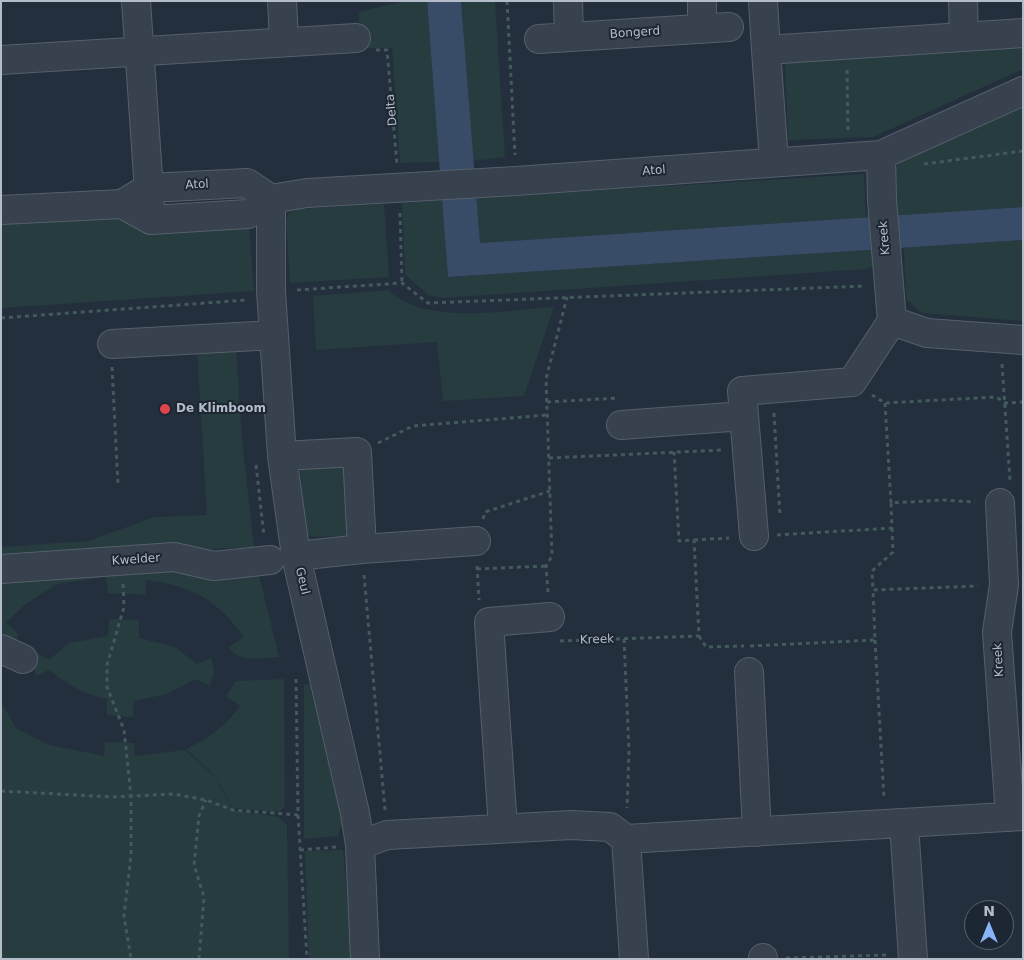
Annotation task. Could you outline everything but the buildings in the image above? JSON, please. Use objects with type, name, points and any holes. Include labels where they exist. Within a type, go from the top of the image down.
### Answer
[{"type":"street","points":[[136,1],[151,220]]},
{"type":"street","points":[[282,1],[284,41]]},
{"type":"street","points":[[568,1],[569,37]]},
{"type":"street","name":"Bongerd","points":[[539,39],[716,28],[702,1]]},
{"type":"street","points":[[763,1],[774,162]]},
{"type":"street","points":[[963,1],[964,37]]},
{"type":"street","points":[[766,50],[1023,33]]},
{"type":"street","points":[[1,60],[356,38]]},
{"type":"street","name":"Atol","points":[[151,220],[248,214],[271,199],[307,193],[516,181],[881,155],[1023,91]]},
{"type":"street","name":"Kreek","points":[[881,155],[882,200],[892,321]]},
{"type":"street","name":"Atol","points":[[1,210],[122,204],[149,188],[246,183],[271,199]]},
{"type":"street","name":"Geul","points":[[271,199],[272,298],[282,456],[283,558],[355,813],[360,845],[365,959]]},
{"type":"street","points":[[122,204],[151,220]]},
{"type":"street","points":[[754,536],[742,391],[852,382],[892,321],[927,333],[1011,339]]},
{"type":"street","points":[[112,344],[274,335]]},
{"type":"street","points":[[620,424],[744,416]]},
{"type":"street","points":[[282,456],[357,452],[362,549]]},
{"type":"street","name":"Kreek","points":[[626,839],[895,825],[1016,816],[997,632],[1004,585],[1000,503]]},
{"type":"street","points":[[283,558],[362,549],[476,541]]},
{"type":"street","name":"Kwelder","points":[[1,569],[174,557],[214,566],[283,558]]},
{"type":"street","points":[[503,828],[489,622],[551,629]]},
{"type":"street","points":[[749,672],[757,832]]},
{"type":"street","points":[[360,845],[387,835],[571,825],[610,827],[626,839],[634,959]]},
{"type":"street","points":[[895,825],[902,957]]},
{"type":"path","points":[[507,1],[516,181]]},
{"type":"path","name":"Delta","points":[[356,38],[359,51],[387,50],[399,188],[402,283]]},
{"type":"path","points":[[846,45],[848,157]]},
{"type":"path","points":[[919,165],[1023,151]]},
{"type":"path","points":[[314,289],[402,283],[428,303],[888,285]]},
{"type":"path","points":[[551,629],[546,566],[552,556],[546,378],[567,297]]},
{"type":"path","points":[[1,318],[110,312],[272,298]]},
{"type":"path","points":[[891,504],[944,500],[1011,502],[1006,403],[1011,339]]},
{"type":"path","points":[[112,344],[118,486]]},
{"type":"path","points":[[852,382],[885,403],[996,396],[1006,403],[1023,402]]},
{"type":"path","points":[[773,388],[781,534]]},
{"type":"path","points":[[885,403],[893,552],[872,571],[875,640],[895,825]]},
{"type":"path","points":[[357,452],[413,426],[547,415]]},
{"type":"path","points":[[549,458],[746,449]]},
{"type":"path","points":[[674,452],[679,541],[892,528]]},
{"type":"path","points":[[256,462],[262,527],[283,558]]},
{"type":"path","points":[[489,622],[480,613],[477,569],[476,541],[485,512],[550,491]]},
{"type":"path","points":[[694,540],[699,636],[706,647],[875,640]]},
{"type":"path","points":[[362,549],[387,835]]},
{"type":"path","points":[[123,561],[124,607],[107,665],[107,687],[124,730],[132,796],[132,855],[124,916],[132,959]]},
{"type":"path","points":[[477,569],[546,566]]},
{"type":"path","points":[[873,590],[1004,585]]},
{"type":"path","name":"Kreek","points":[[551,629],[624,639],[699,636]]},
{"type":"path","points":[[624,639],[629,751],[626,839]]},
{"type":"path","points":[[295,673],[298,815],[307,959]]},
{"type":"path","points":[[1,791],[113,798],[174,794],[206,800],[232,810],[298,815]]},
{"type":"path","points":[[199,959],[204,897],[194,865],[199,816],[206,800]]},
{"type":"path","points":[[300,850],[360,845]]},
{"type":"path","points":[[763,959],[902,957]]},
{"type":"green space","points":[[405,1],[427,1],[440,162],[400,163],[392,48],[360,48],[359,12]]},
{"type":"green space","points":[[461,1],[495,1],[505,157],[473,161]]},
{"type":"green space","points":[[1023,42],[1023,69],[873,137],[788,140],[785,58]]},
{"type":"green space","points":[[1023,103],[1023,207],[480,243],[476,198],[864,174],[866,217],[900,162],[914,153]]},
{"type":"green space","points":[[443,200],[448,277],[1023,240],[1023,321],[922,313],[906,299],[904,248],[867,269],[442,298],[428,295],[405,274],[402,203]]},
{"type":"green space","points":[[384,204],[389,277],[290,283],[286,220],[289,213],[298,209]]},
{"type":"green space","points":[[115,218],[249,224],[254,291],[1,308],[1,223]]},
{"type":"green space","points":[[388,290],[404,301],[423,308],[444,312],[490,312],[554,307],[524,396],[443,401],[437,342],[316,350],[313,296]]},
{"type":"green space","points":[[236,347],[242,440],[254,547],[1,559],[1,547],[88,541],[155,517],[207,515],[197,351]]},
{"type":"green space","points":[[347,456],[360,535],[313,537],[305,533],[300,464]]},
{"type":"green space","points":[[176,566],[258,571],[279,657],[251,659],[239,656],[233,652],[228,647],[244,637],[224,613],[202,596],[177,586],[146,580],[146,595],[108,593],[106,577],[57,584],[26,604],[6,622],[19,635],[12,647],[1,641],[1,583],[7,578]]},
{"type":"green space","points":[[109,619],[139,620],[139,638],[175,647],[197,664],[211,658],[214,672],[210,686],[196,679],[167,694],[134,701],[133,717],[107,715],[107,699],[76,688],[49,670],[36,676],[34,663],[36,652],[49,660],[69,643],[108,636]]},
{"type":"green space","points":[[284,679],[285,806],[279,812],[233,808],[214,775],[186,749],[216,731],[235,713],[240,706],[226,696],[236,681]]},
{"type":"green space","points":[[312,684],[343,820],[338,836],[304,839],[304,685]]},
{"type":"green space","points":[[1,702],[16,728],[49,745],[104,756],[105,742],[134,743],[135,756],[185,750],[214,776],[233,810],[279,817],[287,825],[289,959],[1,959]]},
{"type":"green space","points":[[343,850],[352,959],[309,959],[305,851]]},
{"type":"water","points":[[427,1],[461,1],[480,243],[1023,207],[1023,240],[448,277]]},
{"type":"place","name":"De Klimboom","points":[[165,409]]}]
